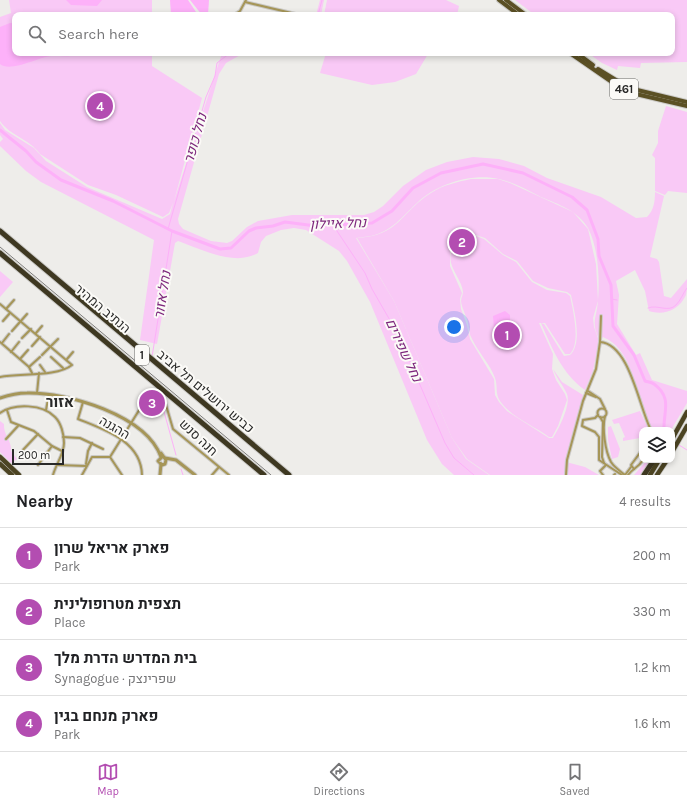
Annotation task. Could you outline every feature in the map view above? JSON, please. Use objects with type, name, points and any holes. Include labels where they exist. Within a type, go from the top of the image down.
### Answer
[{"type":"highway","name":"כביש ירושלים תל אביב","points":[[0,230],[289,475]]},
{"type":"highway","name":"הנתיב המהיר","points":[[0,234],[284,475]]},
{"type":"highway","name":"כביש ירושלים תל אביב","points":[[0,253],[264,475]]},
{"type":"highway","points":[[675,433],[687,412]]},
{"type":"highway","points":[[675,448],[687,426]]},
{"type":"highway","points":[[0,457],[19,475]]},
{"type":"highway","points":[[646,474],[652,463]]},
{"type":"highway","points":[[646,474],[656,463]]},
{"type":"highway","points":[[657,475],[664,463]]},
{"type":"highway","points":[[0,464],[12,475]]},
{"type":"main road","points":[[499,0],[515,12]]},
{"type":"main road","points":[[506,0],[522,12]]},
{"type":"main road","name":"461","points":[[574,56],[622,89],[636,94],[687,106]]},
{"type":"main road","name":"461","points":[[581,56],[596,68],[629,88],[687,102]]},
{"type":"street","points":[[238,12],[246,1],[288,12]]},
{"type":"street","points":[[6,309],[14,300]]},
{"type":"street","points":[[0,304],[40,336],[72,365],[64,369],[0,377]]},
{"type":"street","points":[[3,321],[10,313]]},
{"type":"street","points":[[12,331],[27,314]]},
{"type":"street","points":[[566,475],[568,460],[587,392],[596,369],[600,342],[601,316]]},
{"type":"street","points":[[36,333],[42,326]]},
{"type":"street","points":[[22,338],[30,329]]},
{"type":"street","points":[[9,334],[1,342],[29,367],[32,373]]},
{"type":"street","points":[[32,346],[40,336]]},
{"type":"street","points":[[29,367],[52,347],[58,339]]},
{"type":"street","points":[[12,352],[19,342]]},
{"type":"street","points":[[600,342],[611,344],[622,359],[631,376],[644,416],[650,427]]},
{"type":"street","points":[[20,359],[28,350]]},
{"type":"street","points":[[67,360],[73,352]]},
{"type":"street","points":[[51,357],[64,369]]},
{"type":"street","points":[[40,365],[45,372]]},
{"type":"street","points":[[38,393],[39,373]]},
{"type":"street","points":[[587,392],[601,400],[605,410],[605,437],[609,456],[614,466],[626,475],[639,455]]},
{"type":"street","points":[[0,398],[14,394],[38,393],[83,401],[108,411],[130,423],[150,440],[164,458]]},
{"type":"street","points":[[46,410],[49,394]]},
{"type":"street","points":[[110,457],[146,399]]},
{"type":"street","points":[[601,400],[603,405],[599,410],[599,416],[603,422],[602,457],[606,464]]},
{"type":"street","name":"ההגנה","points":[[83,401],[78,419],[121,438],[139,459],[142,475]]},
{"type":"street","points":[[0,411],[21,406],[46,410],[58,420],[63,437],[62,451],[53,475]]},
{"type":"street","name":"חנה סנש","points":[[166,406],[173,428],[229,475]]},
{"type":"street","points":[[7,410],[9,420],[18,426],[38,434],[52,446],[62,451]]},
{"type":"street","points":[[599,410],[605,410]]},
{"type":"street","points":[[605,416],[585,419],[582,425],[584,428],[598,434],[600,440],[598,458],[622,475]]},
{"type":"street","points":[[6,439],[18,426]]},
{"type":"street","points":[[21,452],[38,434]]},
{"type":"street","points":[[63,437],[76,437],[103,449]]},
{"type":"street","points":[[86,466],[88,451],[92,443]]},
{"type":"street","points":[[38,466],[52,446]]},
{"type":"street","points":[[82,475],[92,457],[110,457]]},
{"type":"street","points":[[110,457],[122,475]]},
{"type":"street","points":[[161,475],[164,458]]},
{"type":"street","points":[[162,465],[158,461],[164,458],[171,458],[194,475]]},
{"type":"street","points":[[632,468],[640,466],[642,463]]},
{"type":"street","points":[[603,475],[600,471],[606,464]]},
{"type":"street","points":[[57,465],[86,466]]},
{"type":"street","points":[[212,475],[219,466]]},
{"type":"shaded area","points":[[9,0],[152,0],[152,12],[12,12],[12,56],[152,56],[152,66],[202,98],[174,201],[221,56],[239,56],[226,63],[219,74],[178,219],[179,224],[183,229],[211,241],[227,243],[232,241],[247,227],[258,221],[292,215],[364,215],[374,212],[383,206],[403,186],[426,170],[447,162],[473,157],[499,159],[524,166],[547,178],[601,197],[636,218],[647,217],[654,205],[655,192],[664,196],[650,257],[657,259],[659,262],[664,296],[671,298],[687,279],[686,295],[675,308],[660,313],[649,311],[645,291],[635,270],[616,281],[619,295],[617,324],[636,355],[640,353],[652,380],[687,391],[687,403],[673,427],[652,427],[643,410],[634,379],[626,359],[620,350],[612,343],[603,337],[600,341],[595,329],[599,282],[596,253],[588,228],[579,217],[567,209],[515,184],[499,179],[466,179],[444,185],[425,196],[396,223],[385,231],[371,236],[356,238],[394,301],[452,438],[466,459],[489,475],[454,475],[442,464],[427,440],[370,302],[347,261],[339,251],[306,230],[294,228],[281,230],[266,236],[261,242],[258,253],[249,257],[239,258],[207,252],[178,241],[175,243],[157,344],[140,340],[154,240],[41,182],[26,171],[0,146],[0,142],[3,139],[0,135],[0,123],[5,130],[34,148],[46,161],[87,187],[162,219],[170,214],[173,203],[169,213],[163,217],[116,195],[88,185],[40,154],[36,149],[31,145],[4,126],[0,121],[0,17],[11,13]]},
{"type":"shaded area","points":[[66,0],[102,0],[97,6],[71,5]]},
{"type":"shaded area","points":[[170,0],[188,0],[196,12],[171,12]]},
{"type":"shaded area","points":[[190,0],[209,0],[208,12],[200,12]]},
{"type":"shaded area","points":[[320,0],[324,0],[322,12],[317,12]]},
{"type":"shaded area","points":[[327,0],[446,0],[459,6],[458,12],[325,12]]},
{"type":"shaded area","points":[[515,0],[687,0],[687,62],[641,63],[640,68],[618,66],[617,70],[602,63],[592,56],[675,56],[675,12],[531,12]]},
{"type":"shaded area","points":[[12,23],[12,56],[51,56],[17,66],[10,67],[0,64],[0,27]]},
{"type":"shaded area","points":[[325,56],[427,56],[416,74],[395,82],[372,85],[320,73]]},
{"type":"shaded area","points":[[666,106],[687,112],[687,193],[668,191],[665,195],[655,191],[655,158],[652,155],[658,143],[658,131]]},
{"type":"shaded area","points":[[471,179],[498,179],[510,183],[573,212],[588,229],[596,264],[598,301],[593,318],[594,327],[599,341],[593,371],[585,390],[577,384],[558,360],[541,323],[544,324],[564,356],[570,355],[574,350],[577,335],[571,295],[567,292],[548,288],[533,281],[517,261],[503,254],[485,238],[476,235],[468,237],[455,244],[450,251],[450,266],[462,293],[460,299],[461,309],[470,339],[494,379],[495,395],[499,402],[507,411],[549,438],[553,438],[564,416],[568,399],[567,394],[553,369],[562,382],[583,395],[566,462],[585,467],[599,475],[490,475],[467,459],[452,438],[394,301],[357,238],[382,233],[391,228],[421,200],[431,193],[445,186]]},
{"type":"shaded area","points":[[476,236],[484,239],[503,255],[516,262],[532,282],[547,290],[566,293],[570,296],[576,335],[573,349],[570,354],[565,354],[545,323],[539,323],[553,354],[552,369],[556,380],[567,400],[558,426],[552,437],[549,437],[517,417],[500,401],[493,373],[470,335],[461,300],[463,292],[462,287],[451,263],[450,257],[455,246]]},
{"type":"shaded area","points":[[0,271],[13,282],[0,297]]},
{"type":"shaded area","points":[[505,311],[510,315],[510,325],[515,332],[517,340],[508,339],[511,334],[503,329],[500,334],[494,328],[493,316]]},
{"type":"shaded area","points":[[50,396],[61,398],[58,405],[49,401]]},
{"type":"shaded area","points":[[640,411],[648,427],[639,427],[639,438],[623,441],[623,438],[625,437],[619,423],[614,424],[612,420]]},
{"type":"shaded area","points":[[0,421],[4,424],[11,451],[17,459],[11,463],[0,452]]},
{"type":"shaded area","points":[[611,426],[620,449],[618,457],[612,459],[608,440],[608,427]]},
{"type":"shaded area","points":[[644,463],[649,463],[641,475],[634,475]]},
{"type":"waterway","name":"נחל כופר","points":[[319,12],[322,0]]},
{"type":"waterway","name":"נחל כופר","points":[[168,229],[206,97],[215,76],[217,63],[226,56]]},
{"type":"waterway","name":"נחל איילון","points":[[0,130],[26,151],[36,162],[61,180],[113,201],[172,231],[220,249],[231,248],[249,231],[256,228],[273,226],[285,222],[316,226],[372,223],[392,211],[413,188],[441,173],[483,164],[523,173],[572,197],[587,210],[598,239],[599,256],[611,285],[613,326],[634,355],[645,381],[651,382],[660,389],[666,406],[664,427]]},
{"type":"waterway","name":"נחל שפירים","points":[[333,225],[365,273],[372,289],[399,336],[445,443],[454,458],[474,475]]},
{"type":"waterway","name":"נחל אזור","points":[[152,357],[172,231]]},
{"type":"waterway","points":[[648,308],[673,307],[678,303],[687,288]]},
{"type":"waterway","name":"נחל איילון","points":[[611,299],[617,300]]},
{"type":"waterway","name":"נחל אזור","points":[[158,390],[176,455]]},
{"type":"waterway","name":"נחל איילון","points":[[679,445],[687,450]]},
{"type":"waterway","name":"נחל אזור","points":[[181,469],[183,475]]},
{"type":"railway","points":[[0,247],[271,475]]},
{"type":"place","name":"פארק מנחם בגין","points":[[100,106]]},
{"type":"place","name":"תצפית מטרופולינית","points":[[462,242]]},
{"type":"place","name":"פארק אריאל שרון","points":[[507,335]]},
{"type":"place","name":"בית המדרש הדרת מלך","points":[[152,403]]},
{"type":"district","name":"אזור","points":[[60,402]]}]
